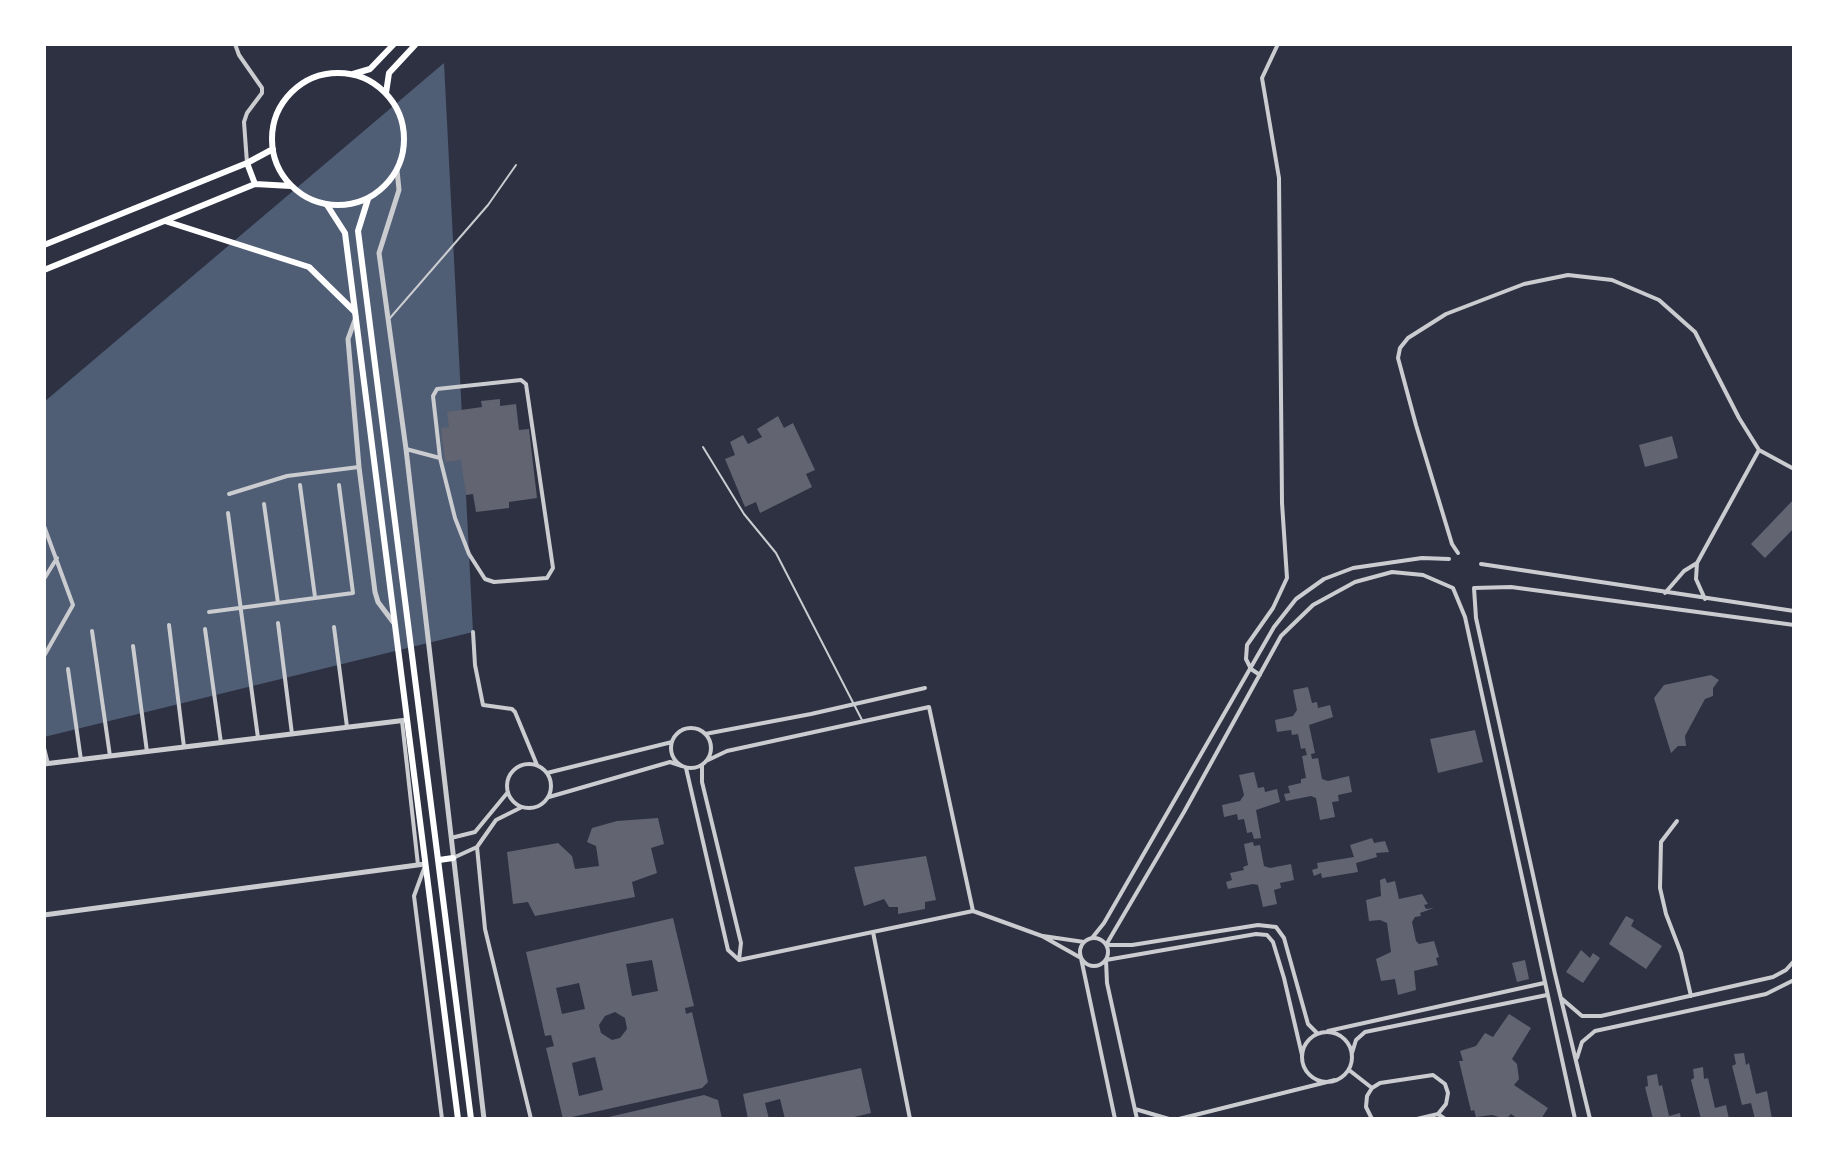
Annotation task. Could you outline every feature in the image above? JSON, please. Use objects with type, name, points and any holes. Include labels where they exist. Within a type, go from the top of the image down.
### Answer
[{"type":"main road","points":[[350,74],[369,81],[386,93],[398,110],[404,130],[404,150],[397,170],[385,187],[368,199],[348,205],[327,205],[308,198],[291,186],[279,169],[273,149],[273,128],[280,109],[292,92],[309,80],[370,69],[394,44]]},
{"type":"main road","points":[[386,93],[389,73],[416,44]]},
{"type":"main road","points":[[44,245],[247,163],[273,149]]},
{"type":"main road","points":[[247,163],[255,184]]},
{"type":"main road","points":[[44,270],[255,184],[291,186]]},
{"type":"main road","points":[[368,199],[358,231],[471,1119]]},
{"type":"main road","points":[[327,205],[345,233],[422,864],[458,1119]]},
{"type":"main road","points":[[165,221],[309,267],[356,314]]},
{"type":"main road","points":[[439,860],[453,858]]},
{"type":"street","points":[[235,44],[262,88],[244,122],[247,163]]},
{"type":"street","points":[[1260,675],[1251,669],[1246,659],[1247,645],[1273,608],[1287,578],[1282,503],[1279,178],[1262,78],[1278,44]]},
{"type":"street","points":[[397,170],[399,190],[379,253],[406,449],[484,1119]]},
{"type":"street","points":[[1458,553],[1452,544],[1416,425],[1398,358],[1400,348],[1408,338],[1446,314],[1524,284],[1568,275],[1612,280],[1659,300],[1695,332],[1759,450],[1794,469]]},
{"type":"street","points":[[356,314],[348,339],[359,467],[375,592],[378,602],[395,624]]},
{"type":"street","points":[[521,380],[526,384],[553,568],[547,578],[494,582],[485,579],[478,571],[455,518],[440,458],[433,396],[437,389],[521,380]]},
{"type":"street","points":[[406,449],[440,458]]},
{"type":"street","points":[[1705,599],[1696,579],[1697,563],[1759,450]]},
{"type":"street","points":[[229,494],[287,476],[359,467]]},
{"type":"street","points":[[300,485],[315,598]]},
{"type":"street","points":[[209,612],[353,593],[339,485]]},
{"type":"street","points":[[264,504],[278,603]]},
{"type":"street","points":[[228,513],[258,738]]},
{"type":"street","points":[[44,526],[73,601],[73,609],[44,656]]},
{"type":"street","points":[[44,579],[57,558]]},
{"type":"street","points":[[1042,936],[1084,942],[1092,938],[1104,923],[1281,618],[1296,599],[1324,579],[1353,568],[1422,558],[1449,559]]},
{"type":"street","points":[[1665,593],[1684,571],[1697,563]]},
{"type":"street","points":[[1481,564],[1794,611]]},
{"type":"street","points":[[1106,945],[1169,839],[1281,636],[1323,599],[1355,582],[1392,572],[1423,575],[1453,588],[1465,617],[1575,1119]]},
{"type":"street","points":[[1590,1119],[1476,618],[1474,588],[1511,587],[1794,625]]},
{"type":"street","points":[[278,623],[292,734]]},
{"type":"street","points":[[169,625],[184,747]]},
{"type":"street","points":[[334,627],[347,727]]},
{"type":"street","points":[[205,629],[221,743]]},
{"type":"street","points":[[92,631],[110,756]]},
{"type":"street","points":[[473,632],[475,665],[483,705],[515,712],[537,765],[547,773],[551,784],[549,797]]},
{"type":"street","points":[[133,646],[147,752]]},
{"type":"street","points":[[68,669],[81,760]]},
{"type":"street","points":[[705,734],[925,688]]},
{"type":"street","points":[[453,858],[477,847],[496,820],[522,807],[540,806],[549,797],[670,762],[684,767],[704,763],[727,751],[929,707],[973,911]]},
{"type":"street","points":[[44,748],[45,763],[405,720]]},
{"type":"street","points":[[686,728],[705,734],[711,744],[704,763],[702,782],[741,943],[739,960],[728,950],[684,767],[671,753],[672,742],[686,728]]},
{"type":"street","points":[[547,773],[672,742]]},
{"type":"street","points":[[522,807],[510,798],[508,778],[523,765],[537,765]]},
{"type":"street","points":[[451,838],[475,832],[508,792]]},
{"type":"street","points":[[1677,821],[1661,842],[1660,888],[1691,996]]},
{"type":"street","points":[[477,847],[485,929],[531,1119]]},
{"type":"street","points":[[44,915],[422,864],[414,896],[442,1119]]},
{"type":"street","points":[[714,885],[725,883]]},
{"type":"street","points":[[739,960],[973,911],[1042,936],[1095,967],[1106,960],[1256,934],[1267,935],[1273,942],[1284,978],[1302,1063],[1312,1077],[1327,1082],[1349,1070],[1356,1040],[1365,1032],[1547,995]]},
{"type":"street","points":[[1106,945],[1132,945],[1258,925],[1276,927],[1284,938],[1308,1024],[1317,1033]]},
{"type":"street","points":[[873,932],[910,1119]]},
{"type":"street","points":[[1092,938],[1100,939],[1108,953],[1107,983],[1137,1119]]},
{"type":"street","points":[[1084,942],[1080,950],[1081,958],[1115,1119]]},
{"type":"street","points":[[1561,998],[1582,1016],[1601,1016],[1773,977],[1794,961]]},
{"type":"street","points":[[1577,1061],[1582,1042],[1595,1031],[1766,994],[1794,980]]},
{"type":"street","points":[[1302,1055],[1306,1042],[1317,1033],[1544,983]]},
{"type":"street","points":[[1328,1031],[1344,1038],[1352,1053]]},
{"type":"street","points":[[1349,1070],[1372,1088]]},
{"type":"street","points":[[1372,1119],[1366,1107],[1372,1088],[1380,1083],[1433,1075],[1445,1084],[1448,1093],[1446,1104],[1438,1114],[1417,1119]]},
{"type":"street","points":[[1179,1119],[1335,1080]]},
{"type":"street","points":[[1135,1109],[1169,1119]]},
{"type":"street","points":[[1438,1114],[1445,1119]]},
{"type":"lane","points":[[388,320],[488,205],[516,165]]},
{"type":"lane","points":[[703,447],[744,514],[776,553],[863,721]]},
{"type":"water","points":[[444,63],[473,632],[44,737],[44,402]]},
{"type":"building","points":[[500,399],[500,406],[516,404],[519,430],[529,429],[537,498],[509,502],[509,508],[476,512],[473,494],[466,495],[461,460],[445,462],[441,428],[449,427],[447,412],[482,407],[481,401]]},
{"type":"building","points":[[778,416],[784,428],[793,423],[815,470],[806,474],[812,487],[760,513],[756,502],[745,507],[725,459],[735,455],[730,442],[743,435],[748,444],[762,437],[757,429]]},
{"type":"building","points":[[1672,436],[1678,458],[1645,467],[1639,445]]},
{"type":"building","points":[[1794,499],[1794,528],[1765,558],[1751,544]]},
{"type":"building","points":[[1711,675],[1719,680],[1713,688],[1713,696],[1705,699],[1685,736],[1686,746],[1678,746],[1671,753],[1654,698],[1664,685]]},
{"type":"building","points":[[1308,687],[1312,703],[1317,702],[1318,708],[1330,705],[1333,717],[1309,725],[1315,753],[1311,754],[1312,759],[1318,758],[1322,779],[1328,781],[1349,776],[1352,792],[1338,795],[1339,801],[1332,802],[1335,817],[1320,820],[1316,798],[1311,796],[1286,801],[1284,794],[1290,793],[1288,786],[1301,783],[1301,779],[1306,778],[1302,756],[1307,755],[1305,748],[1301,749],[1298,734],[1292,735],[1291,730],[1277,732],[1275,720],[1293,716],[1297,710],[1293,690]]},
{"type":"building","points":[[1475,730],[1483,762],[1438,773],[1430,739]]},
{"type":"building","points":[[1254,772],[1258,788],[1264,787],[1265,792],[1277,789],[1280,802],[1256,810],[1261,838],[1254,839],[1252,832],[1247,833],[1244,819],[1238,820],[1237,814],[1224,817],[1222,805],[1240,801],[1244,795],[1239,775]]},
{"type":"building","points":[[658,818],[664,844],[651,848],[657,873],[632,882],[635,897],[535,916],[528,902],[513,904],[507,852],[558,843],[572,856],[575,869],[599,866],[596,846],[587,842],[592,828],[617,821]]},
{"type":"building","points":[[1372,838],[1374,843],[1385,841],[1389,852],[1376,853],[1377,857],[1356,863],[1358,872],[1322,878],[1321,873],[1314,876],[1312,870],[1318,868],[1317,863],[1354,857],[1350,845]]},
{"type":"building","points":[[1253,842],[1254,846],[1260,845],[1264,866],[1270,868],[1291,864],[1294,880],[1280,883],[1281,888],[1274,890],[1277,904],[1263,907],[1258,885],[1228,889],[1226,882],[1232,880],[1230,873],[1244,870],[1243,867],[1248,865],[1244,844]]},
{"type":"building","points":[[926,856],[936,900],[925,902],[925,909],[898,914],[898,907],[889,907],[884,899],[864,906],[854,867]]},
{"type":"building","points":[[1385,878],[1387,883],[1395,881],[1399,899],[1422,894],[1428,904],[1424,905],[1426,909],[1434,908],[1420,913],[1421,916],[1415,917],[1412,922],[1419,944],[1434,941],[1438,965],[1414,971],[1416,990],[1398,995],[1395,979],[1381,981],[1376,959],[1391,952],[1387,923],[1369,921],[1366,900],[1381,896],[1380,880]]},
{"type":"building","points":[[1626,916],[1634,920],[1631,926],[1662,946],[1646,969],[1609,944]]},
{"type":"building","points":[[673,918],[694,1006],[685,1008],[686,1014],[692,1012],[708,1082],[702,1088],[563,1119],[546,1048],[554,1046],[551,1035],[545,1036],[526,952]],"holes":[[[652,960],[658,991],[632,996],[626,964]],[[579,983],[585,1009],[562,1014],[556,988]],[[615,1012],[625,1018],[627,1029],[620,1038],[612,1040],[601,1033],[599,1025],[605,1016]],[[595,1057],[603,1090],[579,1096],[572,1063]]]},
{"type":"building","points":[[1581,950],[1590,958],[1593,953],[1600,958],[1583,983],[1566,972]]},
{"type":"building","points":[[1525,960],[1529,979],[1517,982],[1512,963]]},
{"type":"building","points":[[1509,1014],[1531,1028],[1512,1059],[1517,1064],[1519,1079],[1514,1085],[1548,1108],[1541,1119],[1518,1119],[1511,1114],[1506,1119],[1492,1115],[1476,1117],[1474,1110],[1471,1111],[1459,1061],[1463,1061],[1460,1051],[1476,1046],[1485,1033],[1493,1037]]},
{"type":"building","points":[[1744,1053],[1756,1094],[1767,1091],[1772,1119],[1755,1119],[1751,1103],[1742,1105],[1732,1066],[1736,1064],[1734,1054]]},
{"type":"building","points":[[1703,1067],[1704,1079],[1708,1078],[1715,1108],[1726,1105],[1729,1119],[1701,1119],[1691,1080],[1694,1078],[1693,1069]]},
{"type":"building","points":[[861,1068],[871,1113],[846,1119],[785,1119],[780,1099],[765,1103],[769,1119],[748,1119],[743,1094]]},
{"type":"building","points":[[1657,1074],[1669,1116],[1680,1113],[1681,1119],[1653,1119],[1645,1087],[1648,1086],[1647,1076]]},
{"type":"building","points":[[704,1095],[718,1100],[722,1119],[600,1119]]}]
